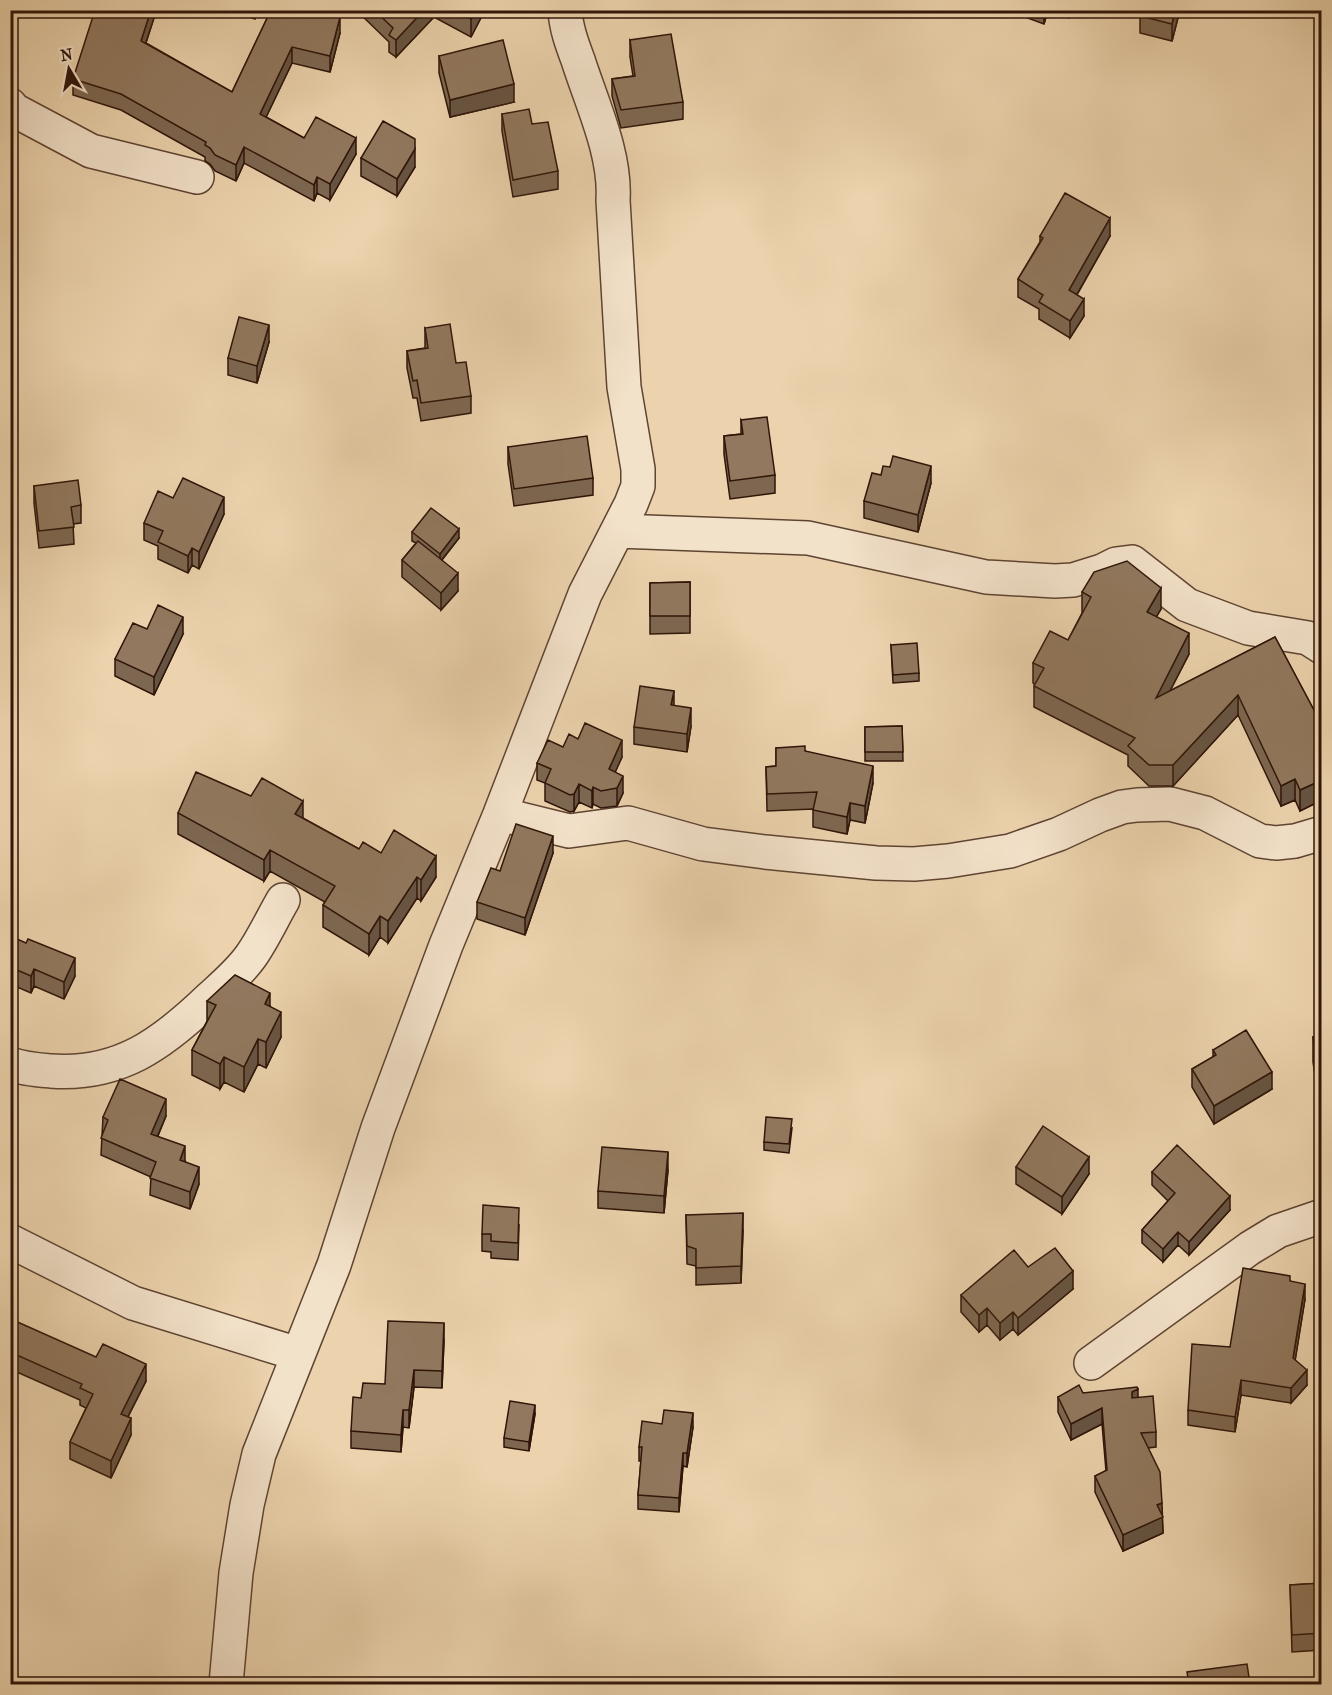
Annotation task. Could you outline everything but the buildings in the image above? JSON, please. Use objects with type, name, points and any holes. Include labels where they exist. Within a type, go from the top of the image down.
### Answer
[{"type":"street","points":[[226,1684],[236,1573],[247,1505],[259,1454],[334,1265],[378,1128],[446,945],[500,814],[585,594],[632,504],[639,478],[624,387],[613,200],[614,179],[607,150],[571,39],[565,10]]},
{"type":"street","points":[[10,105],[14,110],[91,151],[196,177]]},
{"type":"street","points":[[618,531],[808,538],[986,577],[1073,580],[1116,564],[1132,562],[1187,605],[1248,628],[1308,638],[1322,647]]},
{"type":"street","points":[[500,814],[570,831],[628,824],[703,844],[842,860],[914,864],[1010,851],[1059,834],[1122,807],[1137,805],[1170,804],[1189,808],[1205,813],[1260,841],[1275,843],[1295,841],[1322,833]]},
{"type":"street","points":[[10,1064],[40,1070],[87,1071],[109,1067],[150,1048],[190,1018],[239,971],[250,957],[283,900]]},
{"type":"street","points":[[1091,1363],[1250,1248],[1278,1231],[1322,1216]]},
{"type":"street","points":[[10,1241],[133,1303],[298,1354]]}]
